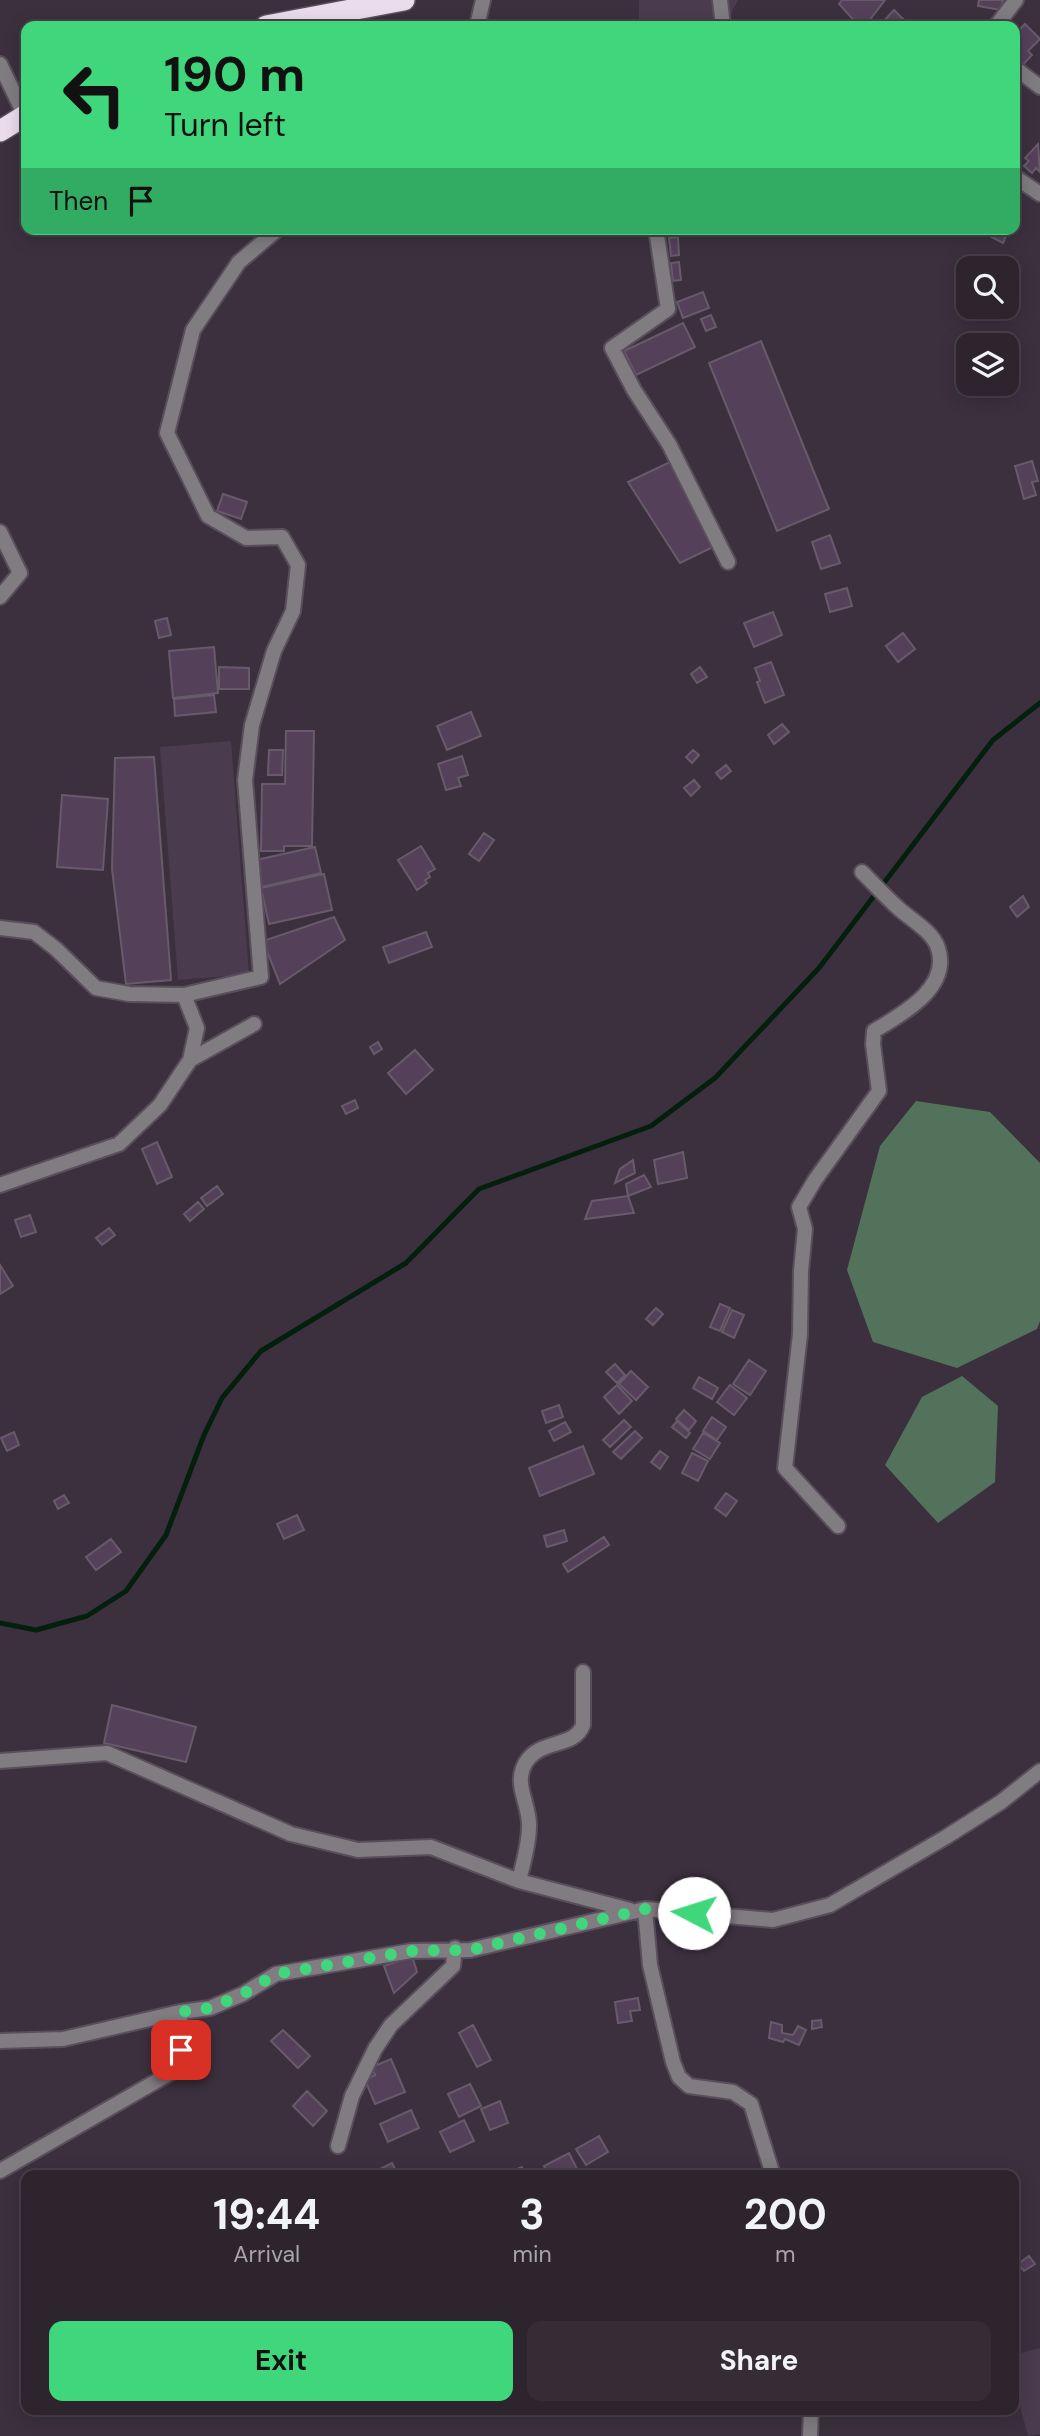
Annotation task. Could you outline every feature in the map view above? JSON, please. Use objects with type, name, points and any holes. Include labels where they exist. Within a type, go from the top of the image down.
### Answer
[{"type":"highway","points":[[293,21],[404,0]]},
{"type":"highway","points":[[0,131],[21,118]]},
{"type":"street","points":[[478,21],[484,0]]},
{"type":"street","points":[[720,0],[722,21]]},
{"type":"street","points":[[1000,21],[1016,0]]},
{"type":"street","points":[[0,64],[21,108]]},
{"type":"street","points":[[1020,72],[1040,88]]},
{"type":"street","points":[[1020,180],[1040,194]]},
{"type":"street","points":[[0,928],[34,932],[96,988],[129,994],[184,995],[261,977],[245,780],[252,725],[274,651],[293,611],[298,565],[282,537],[246,538],[208,516],[167,433],[193,330],[239,262],[271,235]]},
{"type":"street","points":[[657,235],[668,309],[612,348],[634,390],[669,444],[728,562]]},
{"type":"street","points":[[0,533],[20,573],[0,597]]},
{"type":"street","points":[[838,1526],[785,1468],[800,1334],[805,1229],[799,1207],[814,1180],[879,1091],[874,1031],[898,1017],[926,994],[940,971],[938,947],[925,929],[898,908],[862,872]]},
{"type":"street","points":[[0,1185],[119,1144],[160,1105],[190,1060],[197,1028],[184,995]]},
{"type":"street","points":[[190,1060],[254,1024]]},
{"type":"street","points":[[519,1881],[530,1823],[520,1778],[529,1758],[539,1749],[572,1738],[580,1732],[583,1724],[583,1672]]},
{"type":"street","points":[[0,1761],[107,1753],[291,1834],[358,1850],[431,1847],[519,1881],[638,1910],[774,1920],[830,1905],[946,1837],[1040,1772]]},
{"type":"street","points":[[0,2041],[63,2039],[180,2012],[210,2008],[243,1994],[276,1974],[411,1951],[455,1948],[470,1950],[638,1910]]},
{"type":"street","points":[[638,1910],[673,2062],[679,2077],[689,2086],[733,2092],[751,2104],[771,2170]]},
{"type":"street","points":[[338,2146],[352,2096],[375,2049],[391,2025],[453,1966],[455,1948]]},
{"type":"street","points":[[0,2171],[174,2071],[180,2061],[180,2012]]},
{"type":"street","points":[[810,2436],[811,2415]]},
{"type":"shaded area","points":[[639,0],[738,0],[729,18],[714,21],[639,21]]},
{"type":"shaded area","points":[[231,741],[249,974],[178,980],[160,747]]},
{"type":"shaded area","points":[[1040,2348],[1040,2434],[1028,2436],[1019,2402],[1019,2353]]},
{"type":"green space","points":[[916,1101],[990,1112],[1040,1163],[1040,1321],[1037,1329],[957,1368],[873,1342],[847,1270],[880,1146]]},
{"type":"green space","points":[[962,1376],[998,1406],[995,1482],[938,1523],[885,1465],[922,1397]]},
{"type":"building","points":[[842,0],[885,0],[869,21],[854,21],[839,4]]},
{"type":"building","points":[[979,0],[1003,0],[1001,10],[978,6]]},
{"type":"building","points":[[894,10],[905,21],[884,21]]},
{"type":"building","points":[[1025,24],[1040,39],[1028,51],[1032,55],[1020,68],[1020,29]]},
{"type":"building","points":[[1038,144],[1040,172],[1036,168],[1032,173],[1024,166],[1029,161],[1025,158]]},
{"type":"building","points":[[988,235],[1006,235],[1003,243]]},
{"type":"building","points":[[678,237],[679,255],[671,256],[669,238]]},
{"type":"building","points":[[679,262],[681,280],[673,281],[671,263]]},
{"type":"building","points":[[703,292],[709,308],[683,318],[677,302]]},
{"type":"building","points":[[711,315],[716,327],[706,331],[701,319]]},
{"type":"building","points":[[683,323],[695,347],[636,375],[624,351]]},
{"type":"building","points":[[761,341],[829,509],[777,531],[709,363]]},
{"type":"building","points":[[672,461],[713,547],[680,563],[628,482]]},
{"type":"building","points":[[1032,461],[1038,481],[1032,482],[1036,495],[1024,499],[1015,466]]},
{"type":"building","points":[[223,494],[247,502],[241,519],[217,511]]},
{"type":"building","points":[[830,535],[840,563],[821,569],[812,542]]},
{"type":"building","points":[[847,588],[852,606],[830,612],[825,594]]},
{"type":"building","points":[[773,612],[782,635],[754,647],[744,623]]},
{"type":"building","points":[[167,618],[171,635],[159,638],[155,621]]},
{"type":"building","points":[[903,633],[915,649],[898,662],[886,646]]},
{"type":"building","points":[[214,647],[218,693],[173,698],[169,651]]},
{"type":"building","points":[[771,662],[784,695],[765,703],[755,668]]},
{"type":"building","points":[[219,667],[249,668],[249,689],[219,689]]},
{"type":"building","points":[[700,667],[707,677],[697,683],[691,674]]},
{"type":"building","points":[[214,695],[216,712],[175,716],[174,699]]},
{"type":"building","points":[[471,712],[481,736],[447,750],[437,726]]},
{"type":"building","points":[[782,724],[789,732],[774,744],[768,735]]},
{"type":"building","points":[[286,731],[314,731],[312,846],[284,846],[284,851],[261,851],[262,784],[285,784]]},
{"type":"building","points":[[269,750],[283,750],[282,775],[268,775]]},
{"type":"building","points":[[693,750],[699,755],[692,763],[686,757]]},
{"type":"building","points":[[462,756],[468,775],[458,778],[461,786],[446,790],[438,764]]},
{"type":"building","points":[[154,757],[171,980],[126,984],[112,869],[115,758]]},
{"type":"building","points":[[726,765],[731,771],[721,779],[716,773]]},
{"type":"building","points":[[694,780],[700,787],[691,796],[684,788]]},
{"type":"building","points":[[62,795],[108,799],[103,870],[57,867]]},
{"type":"building","points":[[484,833],[494,840],[479,861],[469,854]]},
{"type":"building","points":[[421,846],[435,869],[428,873],[430,877],[425,880],[427,883],[417,890],[398,860]]},
{"type":"building","points":[[315,847],[321,873],[262,887],[256,860]]},
{"type":"building","points":[[324,874],[332,910],[269,924],[261,888]]},
{"type":"building","points":[[1023,896],[1029,907],[1017,917],[1010,907]]},
{"type":"building","points":[[334,917],[345,940],[280,984],[263,941]]},
{"type":"building","points":[[426,932],[432,947],[389,963],[383,947]]},
{"type":"building","points":[[378,1042],[382,1049],[374,1054],[370,1047]]},
{"type":"building","points":[[415,1050],[433,1070],[406,1094],[388,1073]]},
{"type":"building","points":[[355,1100],[358,1108],[346,1114],[342,1106]]},
{"type":"building","points":[[157,1142],[172,1177],[157,1184],[142,1149]]},
{"type":"building","points":[[683,1152],[687,1178],[658,1184],[654,1160]]},
{"type":"building","points":[[633,1160],[635,1173],[615,1183],[620,1169]]},
{"type":"building","points":[[644,1175],[651,1187],[628,1196],[626,1184]]},
{"type":"building","points":[[217,1186],[223,1194],[207,1206],[201,1198]]},
{"type":"building","points":[[628,1196],[634,1213],[585,1219],[592,1201]]},
{"type":"building","points":[[198,1202],[204,1209],[190,1221],[184,1214]]},
{"type":"building","points":[[30,1215],[36,1232],[21,1237],[15,1220]]},
{"type":"building","points":[[109,1228],[115,1235],[102,1245],[96,1238]]},
{"type":"building","points":[[0,1265],[13,1286],[0,1294]]},
{"type":"building","points":[[720,1304],[730,1308],[720,1331],[710,1327]]},
{"type":"building","points":[[656,1308],[663,1314],[653,1325],[646,1319]]},
{"type":"building","points":[[732,1310],[744,1315],[734,1338],[722,1332]]},
{"type":"building","points":[[749,1360],[766,1371],[750,1395],[733,1384]]},
{"type":"building","points":[[615,1364],[625,1375],[617,1383],[606,1372]]},
{"type":"building","points":[[631,1371],[648,1387],[636,1400],[619,1384]]},
{"type":"building","points":[[699,1377],[718,1388],[712,1399],[693,1388]]},
{"type":"building","points":[[617,1385],[632,1401],[619,1414],[604,1397]]},
{"type":"building","points":[[730,1385],[747,1398],[734,1415],[717,1402]]},
{"type":"building","points":[[559,1405],[563,1417],[546,1423],[542,1411]]},
{"type":"building","points":[[684,1410],[696,1421],[689,1430],[676,1419]]},
{"type":"building","points":[[712,1417],[726,1427],[717,1440],[703,1431]]},
{"type":"building","points":[[624,1420],[631,1427],[610,1447],[603,1440]]},
{"type":"building","points":[[677,1421],[690,1433],[686,1438],[672,1427]]},
{"type":"building","points":[[565,1422],[571,1432],[554,1441],[549,1431]]},
{"type":"building","points":[[635,1431],[642,1438],[621,1459],[613,1452]]},
{"type":"building","points":[[14,1432],[19,1445],[7,1451],[1,1438]]},
{"type":"building","points":[[703,1433],[720,1443],[710,1459],[693,1449]]},
{"type":"building","points":[[583,1446],[594,1474],[540,1496],[529,1468]]},
{"type":"building","points":[[660,1451],[668,1457],[660,1469],[651,1462]]},
{"type":"building","points":[[692,1453],[708,1461],[698,1481],[682,1473]]},
{"type":"building","points":[[726,1493],[737,1501],[726,1516],[715,1508]]},
{"type":"building","points":[[64,1495],[69,1503],[58,1509],[54,1501]]},
{"type":"building","points":[[297,1515],[304,1530],[284,1539],[277,1524]]},
{"type":"building","points":[[564,1530],[567,1541],[547,1547],[544,1536]]},
{"type":"building","points":[[604,1537],[609,1545],[568,1572],[563,1564]]},
{"type":"building","points":[[111,1539],[121,1552],[96,1570],[86,1557]]},
{"type":"building","points":[[112,1705],[196,1727],[186,1762],[104,1743]]},
{"type":"building","points":[[412,1956],[417,1972],[394,1993],[384,1966]]},
{"type":"building","points":[[638,1998],[640,2010],[630,2011],[632,2021],[618,2023],[615,2002]]},
{"type":"building","points":[[821,2020],[822,2027],[812,2029],[812,2021]]},
{"type":"building","points":[[771,2022],[782,2025],[782,2033],[793,2035],[798,2026],[806,2030],[799,2045],[785,2039],[783,2042],[769,2038]]},
{"type":"building","points":[[473,2025],[491,2060],[477,2067],[459,2033]]},
{"type":"building","points":[[283,2030],[310,2056],[298,2068],[271,2041]]},
{"type":"building","points":[[391,2059],[405,2092],[375,2104],[365,2080],[375,2075],[372,2067]]},
{"type":"building","points":[[470,2084],[481,2106],[459,2117],[448,2094]]},
{"type":"building","points":[[307,2091],[327,2111],[313,2126],[293,2106]]},
{"type":"building","points":[[500,2101],[508,2123],[490,2130],[481,2109]]},
{"type":"building","points":[[411,2110],[419,2128],[388,2142],[380,2124]]},
{"type":"building","points":[[464,2120],[474,2141],[450,2152],[440,2132]]},
{"type":"building","points":[[599,2136],[608,2152],[586,2165],[576,2149]]},
{"type":"building","points":[[569,2153],[578,2170],[546,2170],[544,2166]]},
{"type":"building","points":[[392,2163],[396,2170],[378,2170]]},
{"type":"building","points":[[1029,2256],[1035,2264],[1024,2271],[1019,2263]]},
{"type":"waterway","points":[[0,1623],[36,1630],[87,1616],[126,1591],[166,1535],[204,1435],[222,1398],[261,1351],[406,1263],[479,1189],[651,1126],[715,1078],[819,968],[993,740],[1040,703]]},
{"type":"route","points":[[181,2050],[180,2012],[210,2008],[243,1994],[276,1974],[313,1970],[411,1951],[455,1948],[470,1950],[645,1909],[694,1913]]}]
